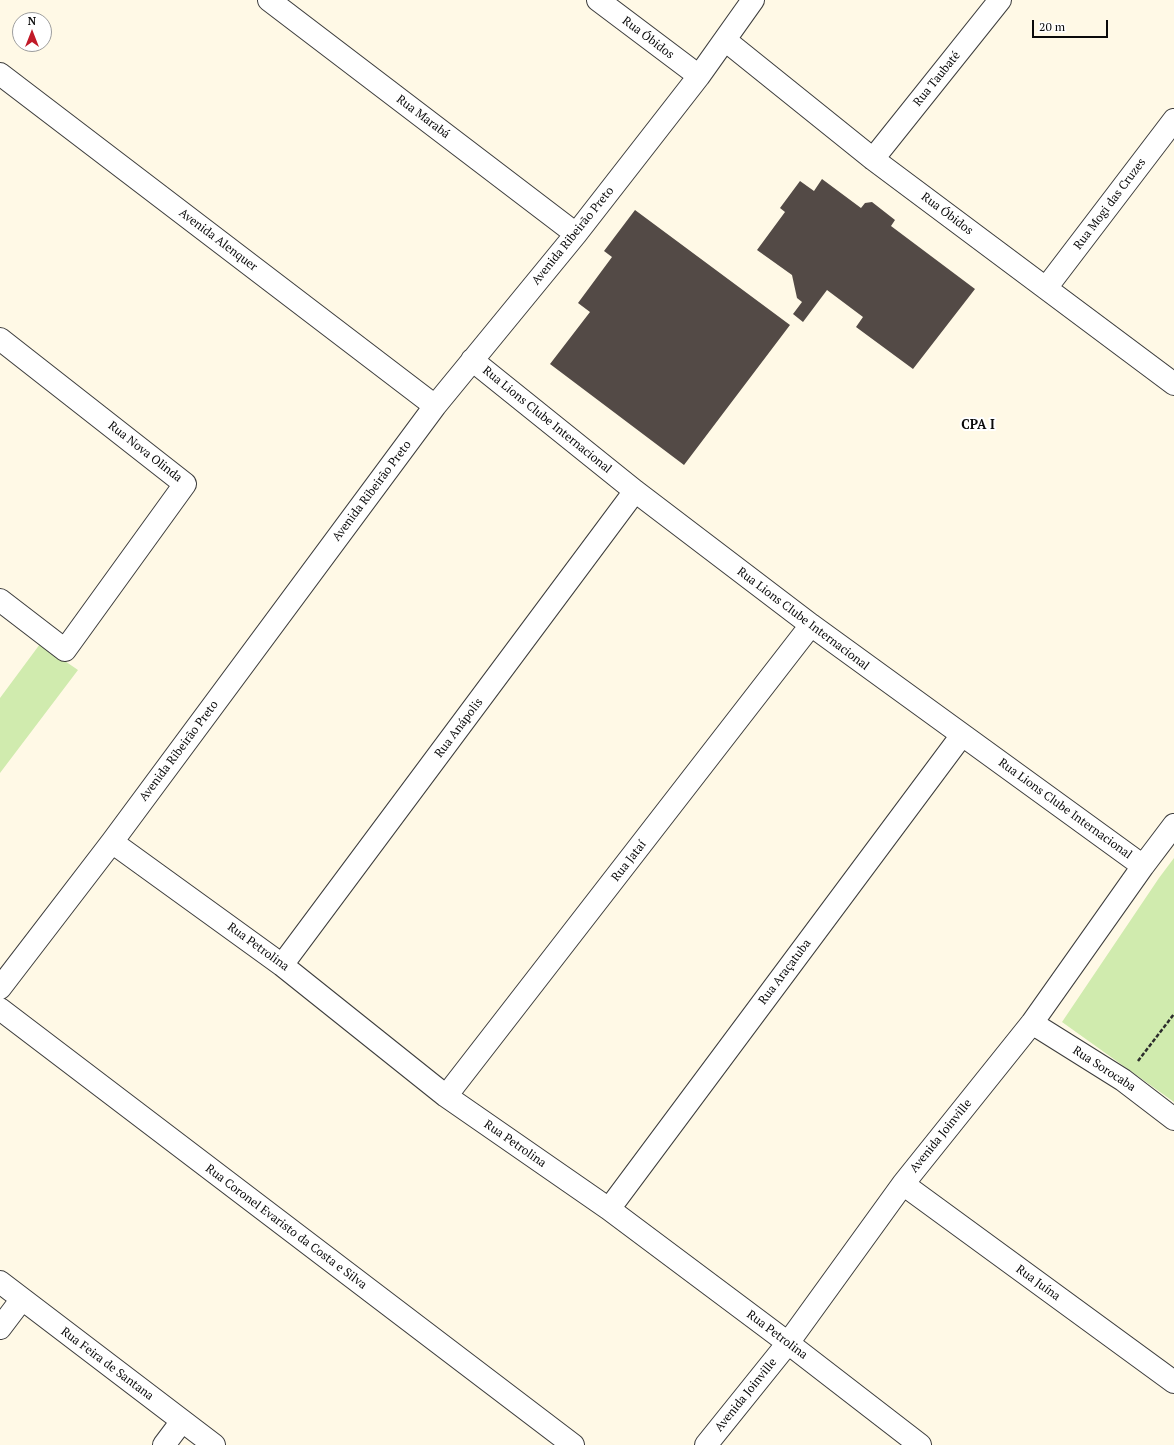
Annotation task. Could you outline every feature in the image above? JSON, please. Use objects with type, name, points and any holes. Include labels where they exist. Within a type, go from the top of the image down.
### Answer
[{"type":"street","name":"Rua Marabá","points":[[269,0],[576,234]]},
{"type":"street","name":"Rua Óbidos","points":[[598,0],[699,76]]},
{"type":"street","name":"Avenida Ribeirão Preto","points":[[0,988],[112,842],[435,406],[576,234],[699,76],[753,0]]},
{"type":"street","name":"Rua Taubaté","points":[[874,159],[1000,0]]},
{"type":"street","name":"Rua Óbidos","points":[[725,40],[874,159],[1174,384]]},
{"type":"street","name":"Avenida Alenquer","points":[[0,74],[435,406]]},
{"type":"street","name":"Rua Mogi das Cruzes","points":[[1046,288],[1174,120]]},
{"type":"street","name":"Rua Nova Olinda","points":[[0,339],[185,484],[65,650],[0,600]]},
{"type":"street","name":"Rua Lions Clube Internacional","points":[[472,360],[635,491],[811,626],[1143,866]]},
{"type":"street","name":"Rua Anápolis","points":[[282,965],[635,491]]},
{"type":"street","name":"Rua Jataí","points":[[446,1096],[811,626]]},
{"type":"street","name":"Rua Araçatuba","points":[[608,1209],[962,735]]},
{"type":"street","name":"Avenida Joinville","points":[[706,1445],[788,1343],[903,1184],[1032,1023],[1143,866],[1174,825]]},
{"type":"street","name":"Rua Petrolina","points":[[112,842],[282,965],[446,1096],[608,1209],[788,1343],[920,1445]]},
{"type":"street","name":"Rua Coronel Evaristo da Costa e Silva","points":[[0,1009],[573,1445]]},
{"type":"street","name":"Rua Sorocaba","points":[[1032,1023],[1123,1080],[1174,1119]]},
{"type":"street","name":"Rua Juína","points":[[903,1184],[1174,1382]]},
{"type":"street","name":"Rua Feira de Santana","points":[[0,1282],[214,1445]]},
{"type":"street","points":[[0,1328],[22,1299]]},
{"type":"street","points":[[164,1445],[182,1420]]},
{"type":"path","points":[[1123,1080],[1174,1014]]},
{"type":"green space","points":[[40,644],[78,670],[0,773],[0,698]]},
{"type":"green space","points":[[1174,858],[1174,1102],[1062,1022]]},
{"type":"building","points":[[822,179],[861,208],[865,203],[872,202],[895,220],[891,226],[975,289],[913,369],[856,327],[863,317],[827,290],[803,322],[793,314],[802,302],[797,298],[792,275],[757,250],[785,212],[780,208],[800,181],[814,191]]},
{"type":"building","points":[[635,210],[790,325],[684,465],[550,364],[590,312],[578,303],[612,257],[604,251]]},
{"type":"district","name":"CPA I","points":[[978,425]]}]
